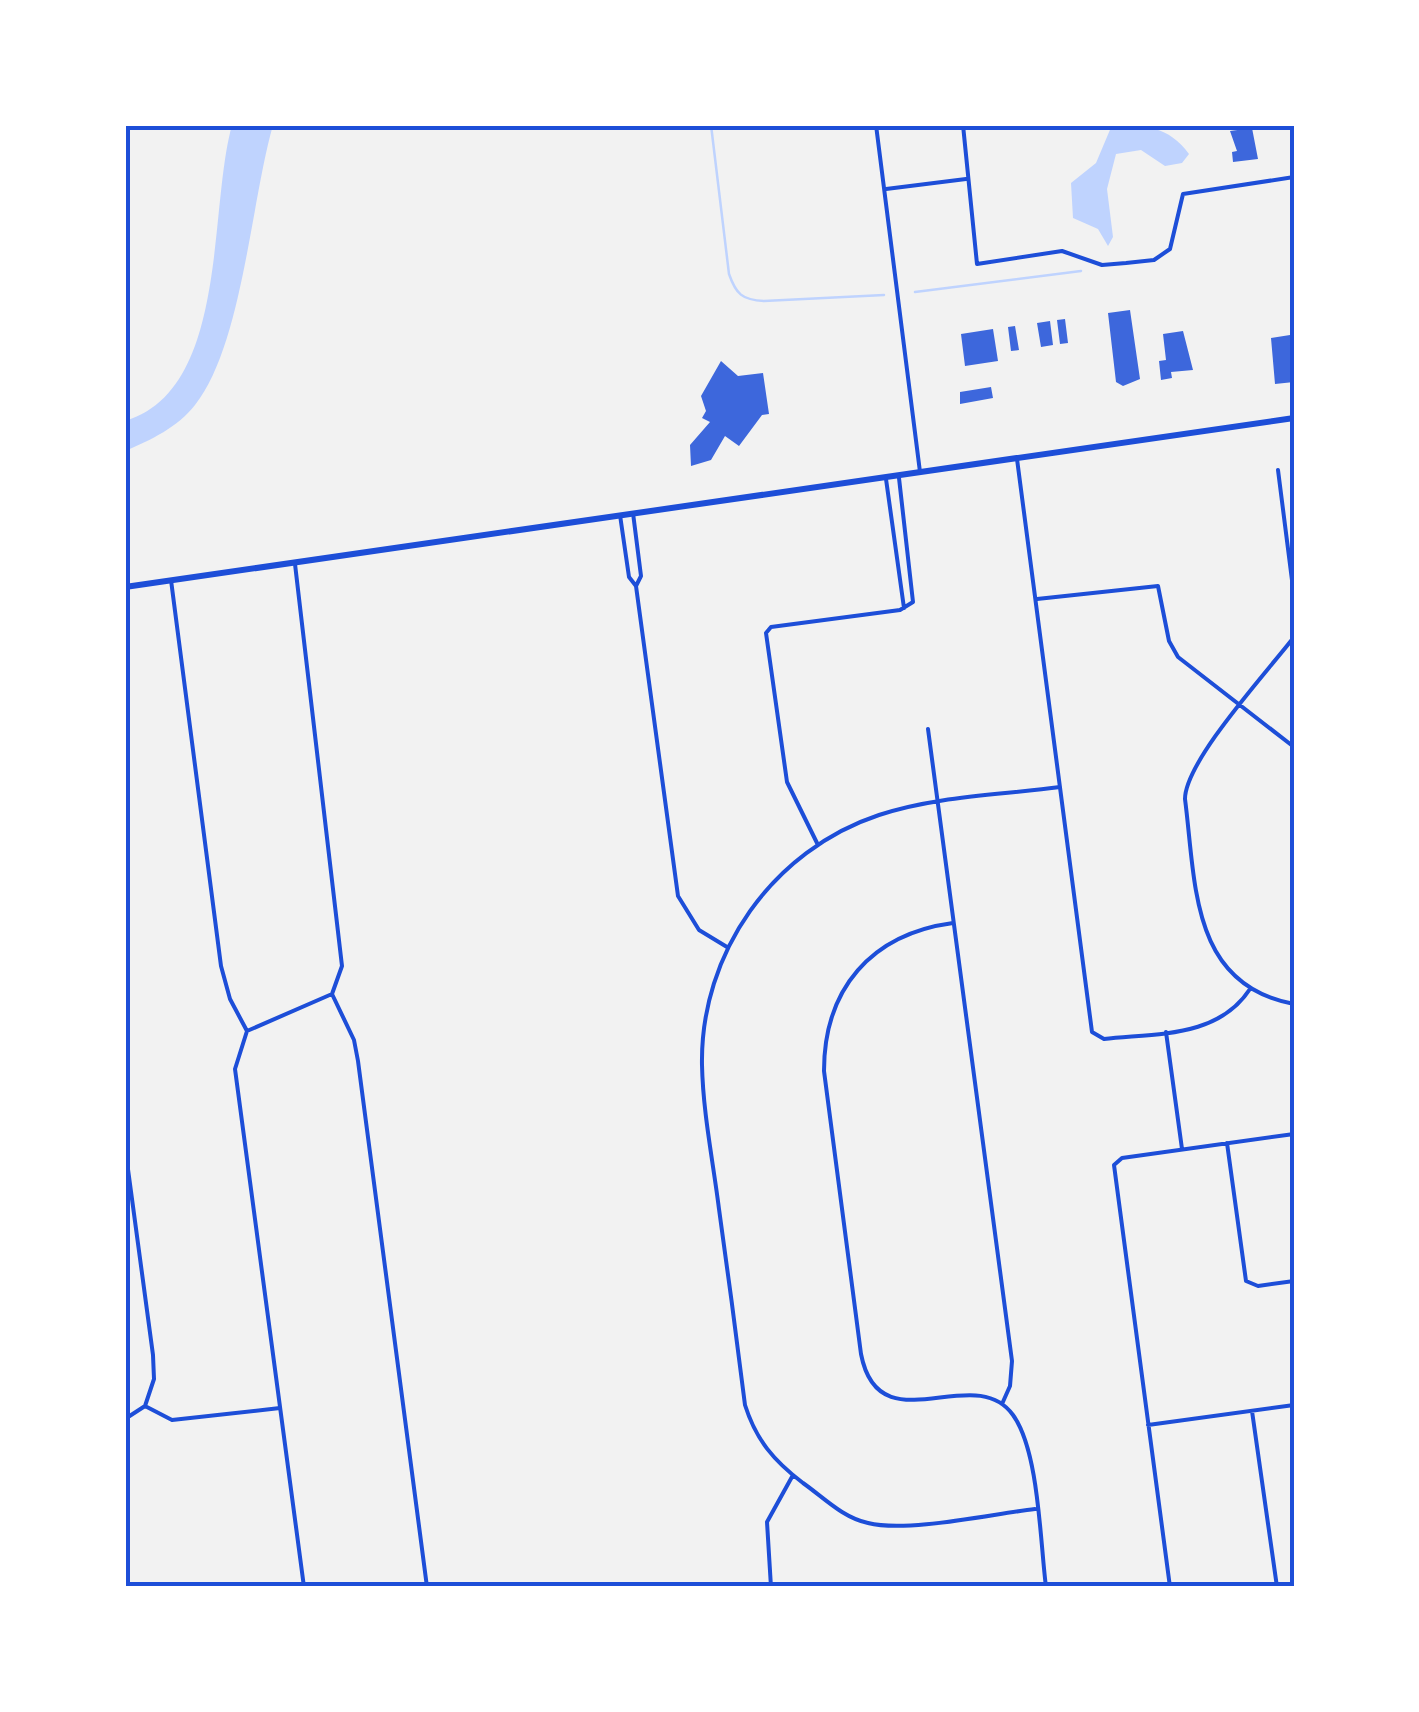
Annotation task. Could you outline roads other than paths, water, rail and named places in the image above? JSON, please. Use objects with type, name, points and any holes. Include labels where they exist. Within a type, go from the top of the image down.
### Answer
[{"type":"main road","points":[[125,587],[1294,418]]},
{"type":"street","points":[[876,125],[920,472]]},
{"type":"street","points":[[963,125],[977,264],[1062,251],[1102,265],[1154,260],[1170,249],[1183,194],[1294,177]]},
{"type":"street","points":[[885,189],[966,179]]},
{"type":"street","points":[[1017,458],[1095,1036],[1104,1039],[1217,1023],[1250,989]]},
{"type":"street","points":[[1278,470],[1294,596]]},
{"type":"street","points":[[818,845],[796,806],[785,774],[766,633],[771,627],[904,608],[916,595],[899,475]]},
{"type":"street","points":[[886,477],[904,608]]},
{"type":"street","points":[[634,513],[641,576],[636,586]]},
{"type":"street","points":[[620,515],[629,577],[636,586],[678,896],[699,930],[727,947]]},
{"type":"street","points":[[295,562],[342,966],[332,994],[358,1062],[427,1587]]},
{"type":"street","points":[[171,580],[221,966],[230,1000],[248,1031]]},
{"type":"street","points":[[1036,599],[1158,586],[1174,652],[1294,746]]},
{"type":"street","points":[[1294,637],[1191,773],[1185,799],[1204,930],[1224,966],[1250,989],[1294,1004]]},
{"type":"street","points":[[928,728],[1012,1361],[1010,1386],[1002,1404]]},
{"type":"street","points":[[1036,1508],[881,1525],[852,1518],[793,1476],[760,1444],[746,1405],[704,1094],[704,1034],[714,980],[727,947],[764,892],[818,845],[878,816],[938,803],[1060,787]]},
{"type":"street","points":[[953,924],[910,933],[859,968],[830,1014],[824,1070],[861,1354],[870,1380],[901,1400],[966,1395],[1002,1404],[1024,1437],[1046,1587]]},
{"type":"street","points":[[304,1587],[234,1070],[248,1031],[332,994]]},
{"type":"street","points":[[1166,1032],[1182,1150]]},
{"type":"street","points":[[1170,1587],[1115,1161],[1294,1134]]},
{"type":"street","points":[[1227,1143],[1249,1284],[1294,1281]]},
{"type":"street","points":[[125,1147],[154,1378],[144,1406],[125,1420]]},
{"type":"street","points":[[1148,1425],[1294,1405]]},
{"type":"street","points":[[144,1406],[172,1420],[280,1408]]},
{"type":"street","points":[[1252,1410],[1277,1587]]},
{"type":"street","points":[[771,1587],[767,1522],[793,1476]]},
{"type":"water","points":[[232,125],[273,125],[224,347],[211,379],[188,413],[163,432],[125,451],[125,421],[158,403],[182,374],[198,336],[208,294]]},
{"type":"water","points":[[1112,125],[1155,129],[1173,138],[1189,154],[1182,163],[1165,166],[1141,150],[1116,154],[1107,189],[1113,237],[1108,246],[1098,229],[1073,218],[1071,183],[1096,163]]},
{"type":"waterway","points":[[711,125],[729,274],[741,295],[764,301],[884,295]]},
{"type":"waterway","points":[[915,292],[1081,271]]}]
